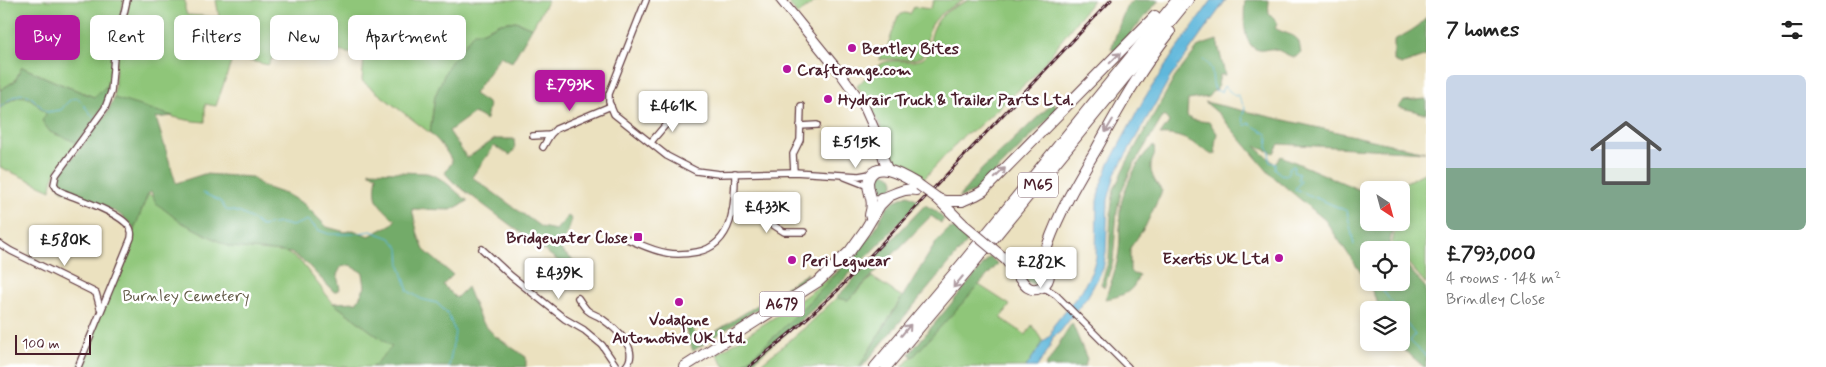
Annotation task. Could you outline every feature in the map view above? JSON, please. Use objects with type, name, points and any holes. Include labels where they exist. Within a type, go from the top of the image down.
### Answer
[{"type":"highway","points":[[934,198],[945,201],[962,201],[976,195],[1129,44],[1170,0]]},
{"type":"highway","name":"M65","points":[[875,367],[961,265],[1177,0]]},
{"type":"highway","name":"M65","points":[[886,367],[967,272],[1188,0]]},
{"type":"highway","points":[[872,173],[878,169],[889,170],[901,175],[917,188],[934,198],[1005,259],[1027,288],[1040,288],[1046,283],[1048,271],[1046,254],[1055,224],[1106,131],[1134,85],[1166,37],[1196,0]]},
{"type":"highway","name":"A679","points":[[684,367],[819,281],[850,251],[880,205],[897,186],[897,182],[889,170]]},
{"type":"highway","name":"A679","points":[[866,227],[873,207],[869,188],[872,173]]},
{"type":"highway","points":[[869,188],[878,197],[917,188]]},
{"type":"highway","points":[[1005,259],[1014,262],[1025,262],[1035,259],[1045,263],[1048,271]]},
{"type":"highway","points":[[1020,279],[1020,269],[1025,262]]},
{"type":"main road","name":"A679","points":[[781,0],[858,97],[873,124],[878,144],[889,170]]},
{"type":"main road","name":"A679","points":[[872,173],[877,160],[878,144]]},
{"type":"street","points":[[78,367],[131,238],[132,231],[117,215],[64,193],[58,190],[54,184],[56,175],[106,108],[111,92],[114,57],[127,0]]},
{"type":"street","points":[[646,0],[609,94],[614,114],[667,156],[696,171],[735,173],[794,172],[859,176],[872,173]]},
{"type":"street","points":[[543,147],[556,129],[611,106]]},
{"type":"street","points":[[794,172],[793,154],[800,140],[801,106]]},
{"type":"street","points":[[651,142],[679,109]]},
{"type":"street","points":[[800,126],[817,126]]},
{"type":"street","points":[[533,136],[550,135]]},
{"type":"street","points":[[627,239],[666,253],[684,254],[707,250],[716,244],[726,233],[735,200],[735,173]]},
{"type":"street","points":[[836,175],[856,180],[869,188]]},
{"type":"street","points":[[732,212],[759,216],[784,232],[804,232]]},
{"type":"street","points":[[0,244],[11,252],[96,293],[100,310]]},
{"type":"street","points":[[482,249],[511,276],[565,319],[584,330],[602,345],[617,367]]},
{"type":"street","points":[[1048,271],[1051,287],[1056,295],[1128,367]]},
{"type":"street","points":[[1040,288],[1056,295]]},
{"type":"street","points":[[578,298],[588,312],[600,317],[620,335],[631,349],[629,363],[625,367]]},
{"type":"green space","points":[[0,0],[124,0],[121,15],[90,15],[90,60],[113,60],[110,83],[94,97],[22,67],[15,81],[0,90]]},
{"type":"green space","points":[[129,0],[185,0],[187,15],[174,15],[174,60],[232,60],[216,106],[205,104],[205,122],[182,119],[114,98],[116,60],[164,60],[164,15],[126,15]]},
{"type":"green space","points":[[216,0],[548,0],[532,28],[516,21],[501,23],[481,32],[466,53],[466,15],[348,15],[348,53],[338,51],[338,15],[270,15],[271,60],[268,65],[246,60],[260,60],[260,15],[219,15]]},
{"type":"green space","points":[[787,0],[820,0],[797,15]]},
{"type":"green space","points":[[934,0],[964,0],[947,10],[933,23],[921,57],[911,60],[879,60],[881,51],[886,51],[898,16],[904,13],[910,14],[914,7],[930,9]]},
{"type":"green space","points":[[969,0],[1093,0],[1033,77],[972,132],[966,133],[920,183],[897,167],[891,160],[880,124],[857,86],[882,64],[892,61],[923,59],[927,53],[935,25],[948,11]]},
{"type":"green space","points":[[1133,0],[1159,0],[1116,51],[1111,49],[1125,9]]},
{"type":"green space","points":[[1245,0],[1268,0],[1269,14],[1278,23],[1275,28],[1296,38],[1301,53],[1293,57],[1274,49],[1259,50],[1253,47],[1246,36]]},
{"type":"green space","points":[[1426,17],[1426,56],[1401,65],[1394,61],[1394,40],[1416,28]]},
{"type":"green space","points":[[516,21],[532,28],[512,62],[500,56],[474,94],[489,104],[486,120],[474,113],[449,131],[467,158],[495,139],[514,139],[515,149],[510,155],[494,146],[472,177],[541,227],[556,230],[568,216],[572,219],[561,251],[580,265],[581,278],[453,182],[445,173],[452,162],[443,147],[430,133],[435,96],[448,66],[453,60],[466,60],[466,42],[474,32],[481,32],[501,23]]},
{"type":"green space","points":[[1217,40],[1225,75],[1220,75],[1217,89],[1208,97],[1188,100],[1187,116],[1192,120],[1209,122],[1217,133],[1216,154],[1212,155],[1194,143],[1181,138],[1160,135],[1169,122],[1164,115],[1133,166],[1121,192],[1117,211],[1113,261],[1104,288],[1101,284],[1109,260],[1111,210],[1114,189],[1175,77],[1199,46]]},
{"type":"green space","points":[[364,60],[461,60],[435,95],[430,133],[362,81]]},
{"type":"green space","points":[[22,67],[94,97],[110,83],[109,91],[102,107],[78,143],[50,132],[42,121],[46,114],[27,98],[18,97],[0,108],[0,90],[15,81]]},
{"type":"green space","points":[[21,96],[29,97],[78,143],[57,170],[51,190],[0,167],[0,108]]},
{"type":"green space","points":[[114,98],[173,116],[156,118],[176,183],[204,174],[252,177],[262,186],[288,195],[304,204],[327,227],[345,232],[353,230],[369,236],[392,224],[395,220],[380,205],[376,197],[377,175],[369,171],[427,173],[439,178],[468,201],[451,210],[412,209],[418,235],[424,250],[453,275],[443,285],[456,298],[467,287],[481,321],[495,336],[526,357],[526,367],[372,367],[392,347],[333,303],[357,302],[365,287],[363,273],[350,265],[341,267],[337,275],[340,289],[334,292],[306,263],[291,253],[230,247],[179,221],[156,203],[151,192],[148,194],[134,230],[122,216],[112,210],[62,190],[57,184],[60,174],[107,113]]},
{"type":"green space","points":[[1426,99],[1426,114],[1398,107],[1404,101]]},
{"type":"green space","points":[[1054,102],[1057,110],[977,191],[958,198],[981,170]]},
{"type":"green space","points":[[1205,102],[1425,152],[1279,144],[1274,153],[1255,146],[1275,164],[1281,156],[1360,190],[1360,231],[1392,231],[1390,241],[1360,241],[1360,271],[1325,220],[1270,174],[1219,114]]},
{"type":"green space","points":[[1154,146],[1155,153],[1151,169],[1154,179],[1162,191],[1145,227],[1130,248],[1130,271],[1133,274],[1139,275],[1134,286],[1126,293],[1105,299],[1118,258],[1121,204],[1137,166],[1148,150]]},
{"type":"green space","points":[[1426,172],[1426,284],[1410,265],[1410,241],[1393,241],[1394,231],[1410,231],[1410,181],[1408,181]]},
{"type":"green space","points":[[884,173],[891,176],[894,183],[891,190],[884,193],[877,190],[874,183],[877,176]]},
{"type":"green space","name":"Burnley Cemetery","points":[[148,194],[238,241],[279,248],[300,261],[333,303],[393,347],[372,367],[78,367]]},
{"type":"green space","points":[[908,195],[920,201],[829,294],[752,362],[740,367],[775,336],[854,256],[874,231],[887,207],[894,201]]},
{"type":"green space","points":[[925,205],[936,211],[944,219],[941,223],[931,216],[848,300],[836,298]]},
{"type":"green space","points":[[955,228],[968,241],[862,367],[859,367],[937,241],[949,229]]},
{"type":"green space","points":[[990,257],[998,264],[913,357],[909,354]]},
{"type":"green space","points":[[1038,262],[1047,273],[1041,283],[1036,284],[1026,280],[1025,274],[1028,265]]},
{"type":"green space","points":[[846,263],[798,314],[756,354],[740,367],[725,367],[717,354],[800,300]]},
{"type":"green space","points":[[1410,269],[1426,288],[1426,367],[1405,351],[1410,351],[1410,301],[1377,301],[1372,291],[1410,291]]},
{"type":"green space","points":[[808,273],[802,280],[693,351],[683,322],[688,319],[699,342]]},
{"type":"green space","points":[[872,277],[902,297],[859,367],[757,367],[808,325],[836,298],[848,300]]},
{"type":"green space","points":[[979,285],[1010,305],[1001,318],[1026,335],[1032,325],[1043,342],[1026,367],[902,367]]},
{"type":"green space","points":[[1072,323],[1087,359],[1085,367],[1045,367],[1065,334]]},
{"type":"water","points":[[1212,0],[1226,0],[1170,78],[1115,174],[1108,200],[1106,252],[1103,269],[1088,296],[1060,332],[1053,337],[1049,349],[1037,367],[1026,367],[1043,342],[1051,335],[1053,326],[1082,290],[1092,271],[1096,257],[1097,201],[1109,164],[1144,99],[1175,51]]},
{"type":"waterway","points":[[1203,60],[1210,67],[1215,90],[1221,92],[1224,86],[1235,96],[1238,95],[1245,108],[1242,117],[1245,125],[1248,123],[1267,134],[1267,147],[1270,152],[1269,159],[1270,162],[1276,164],[1275,168],[1280,174],[1286,175],[1289,173],[1289,168],[1294,166],[1293,171],[1299,173],[1298,180],[1301,181],[1295,189],[1347,211],[1354,245]]},
{"type":"waterway","points":[[0,107],[15,96],[24,94],[32,98],[47,112],[61,110],[70,100],[78,98],[94,118]]},
{"type":"waterway","points":[[203,193],[220,201],[226,210],[245,215],[261,226],[280,223],[292,226],[308,220],[318,230],[329,234],[354,234],[371,231],[390,238],[399,248],[400,265],[408,291],[421,299],[437,303],[448,314],[455,332],[449,367]]},
{"type":"waterway","points":[[1383,291],[1391,301]]},
{"type":"waterway","points":[[1410,328],[1415,335],[1410,341]]},
{"type":"waterway","points":[[1410,341],[1426,356]]},
{"type":"railway","points":[[749,367],[837,291],[1111,0]]},
{"type":"place","name":"Bentley Bites","points":[[852,48]]},
{"type":"place","name":"Craftrange.com","points":[[787,69]]},
{"type":"place","name":"Hydrair Truck & Trailer Parts Ltd.","points":[[828,99]]},
{"type":"place","name":"Bridgewater Close","points":[[638,237]]},
{"type":"place","name":"Exertis UK Ltd","points":[[1279,258]]},
{"type":"place","name":"Peri Legwear","points":[[792,260]]},
{"type":"place","name":"Vodafone Automotive UK Ltd.","points":[[679,302]]}]
